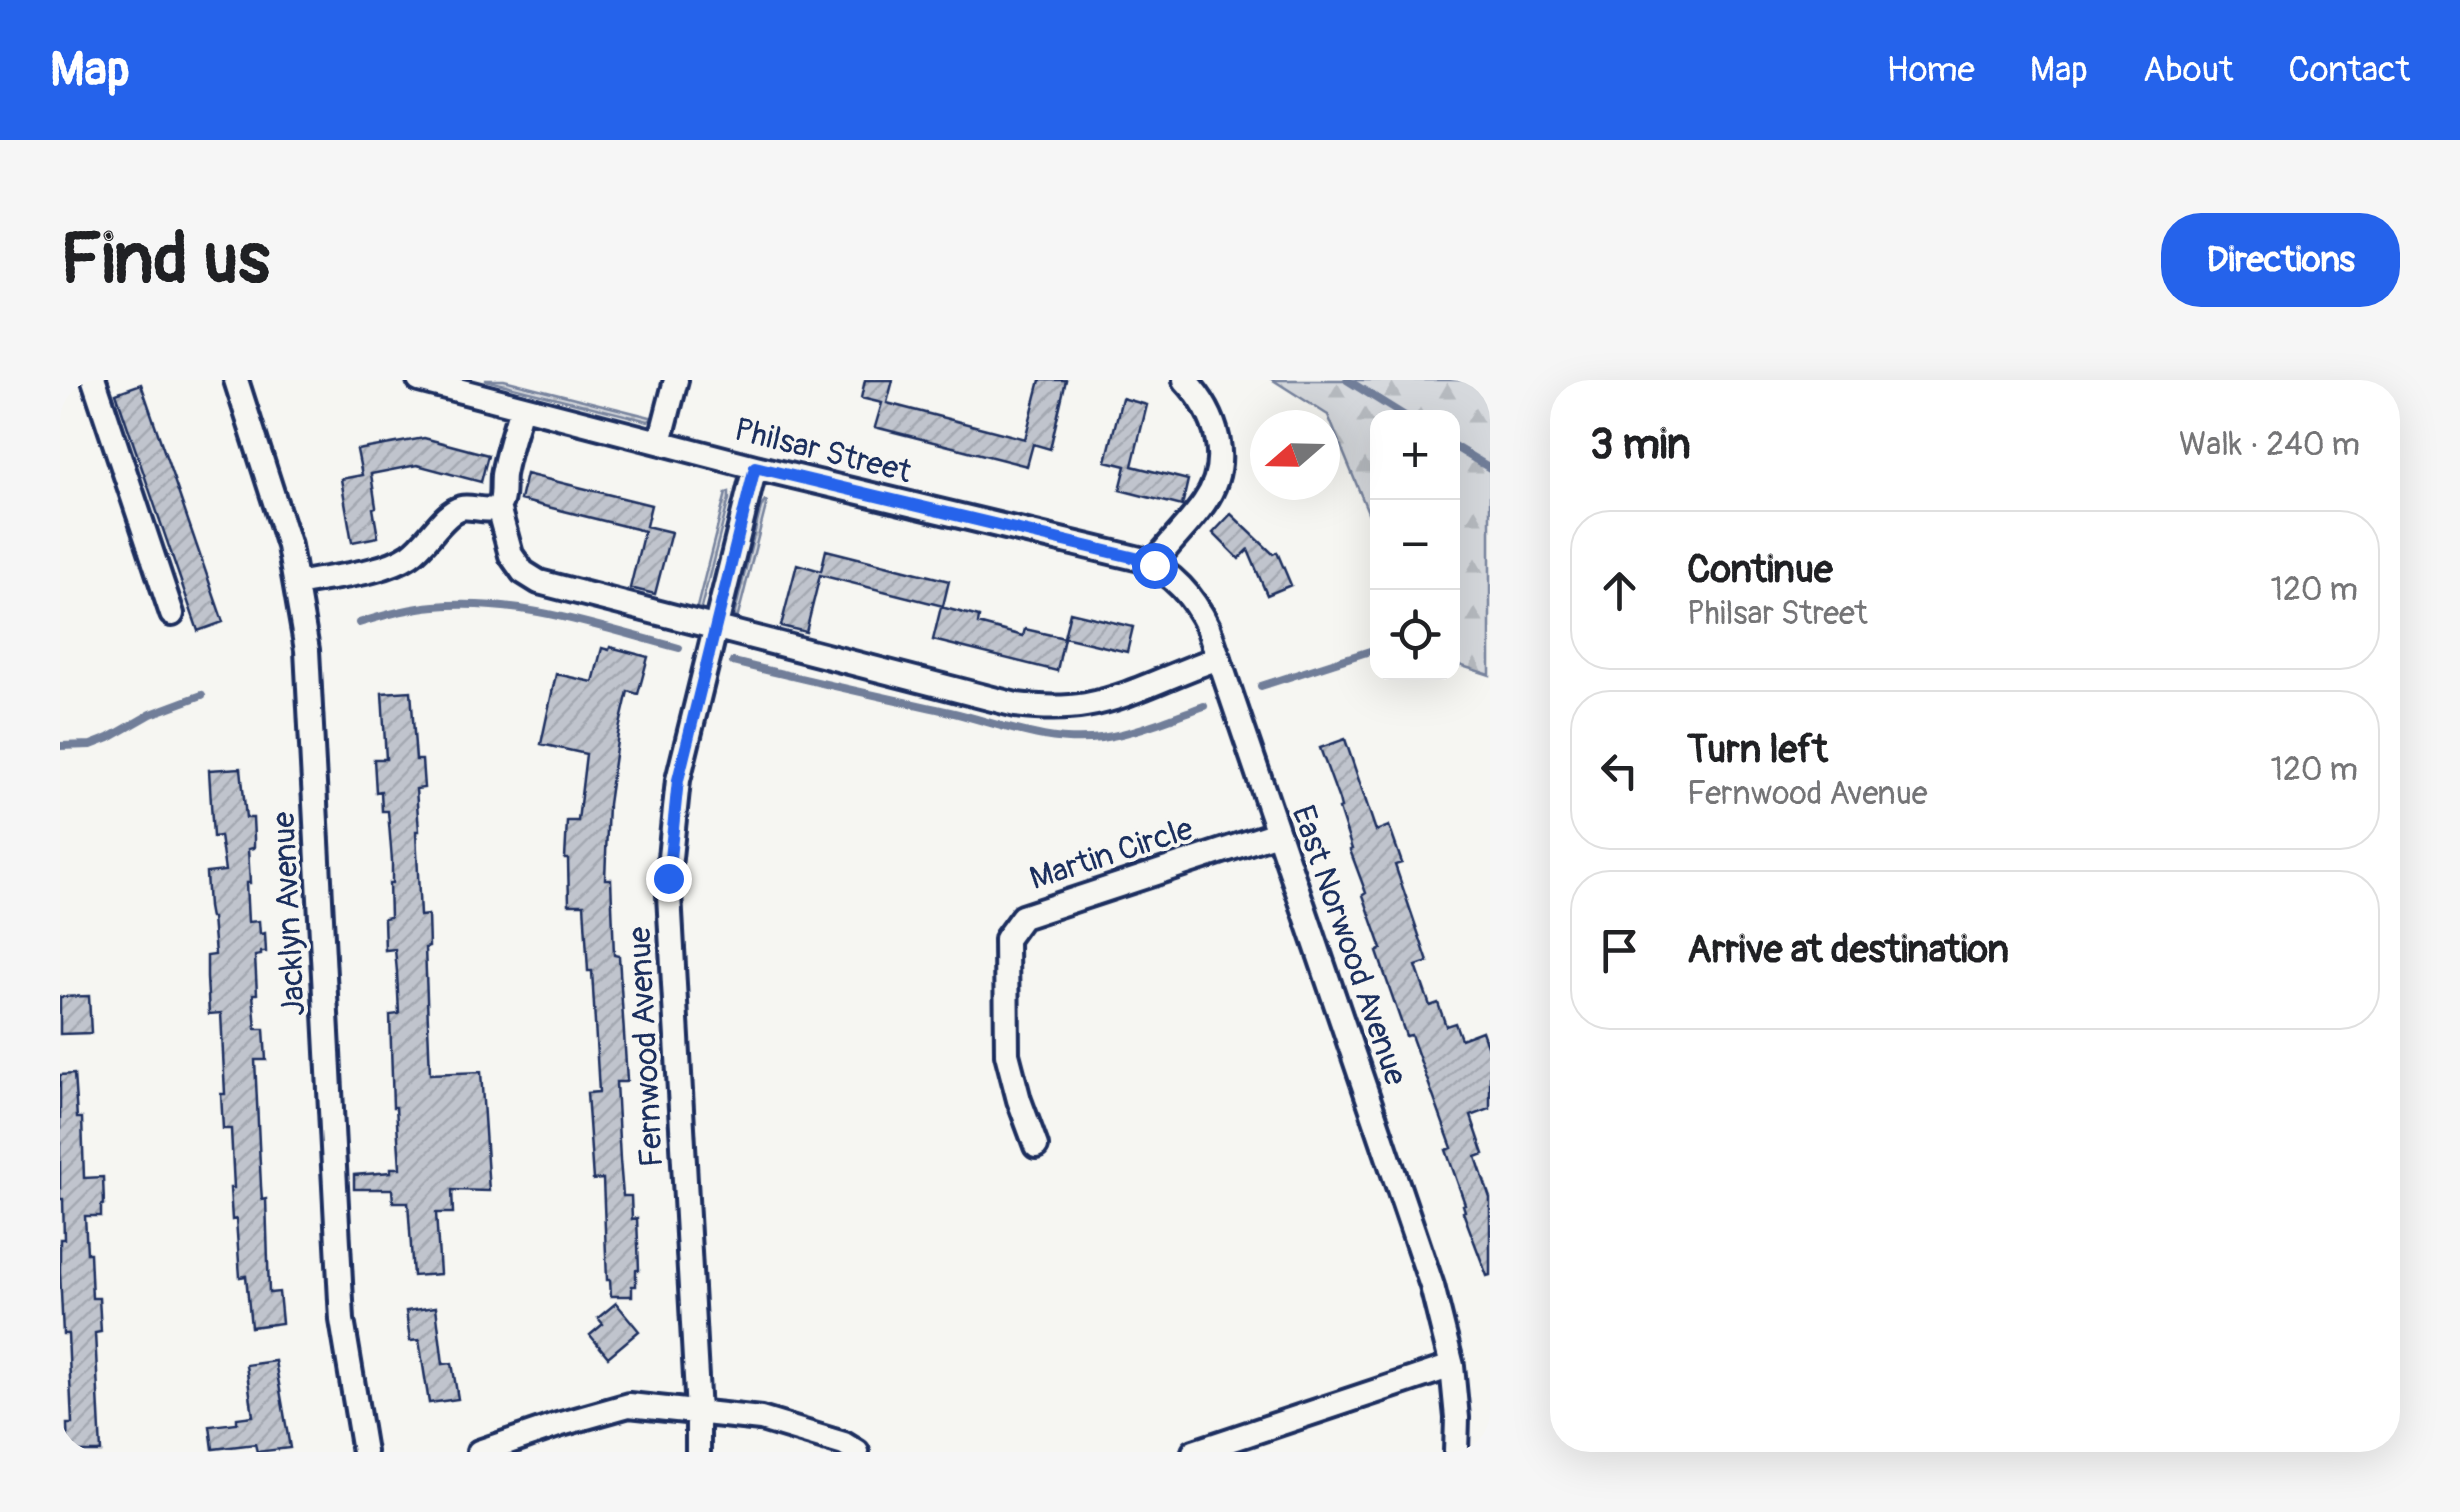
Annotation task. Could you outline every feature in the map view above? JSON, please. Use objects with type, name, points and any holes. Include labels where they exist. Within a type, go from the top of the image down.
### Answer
[{"type":"street","name":"Jacklyn Avenue","points":[[236,380],[289,546],[307,650],[342,1320],[364,1452]]},
{"type":"street","name":"Philsar Street","points":[[419,380],[1154,565]]},
{"type":"street","points":[[660,442],[676,380]]},
{"type":"street","points":[[1154,565],[1168,543],[1202,506],[1218,476],[1220,446],[1216,431],[1185,380]]},
{"type":"street","points":[[97,381],[172,614]]},
{"type":"street","points":[[297,584],[374,569],[407,557],[463,506],[498,507],[521,406]]},
{"type":"street","name":"Fernwood Avenue","points":[[698,1452],[668,878],[678,780],[755,467]]},
{"type":"street","points":[[498,507],[512,555],[523,572],[539,582],[1016,705],[1043,708],[1090,704],[1219,658]]},
{"type":"street","name":"East Norwood Avenue","points":[[1154,565],[1193,599],[1219,658],[1432,1286],[1452,1366],[1456,1452]]},
{"type":"street","name":"Martin Circle","points":[[1036,1146],[1008,1054],[1006,939],[1022,916],[1277,834]]},
{"type":"street","points":[[1194,1452],[1452,1366]]},
{"type":"street","points":[[479,1452],[629,1405],[761,1419],[844,1444],[858,1452]]},
{"type":"green space","points":[[485,380],[504,380],[654,418],[648,421]]},
{"type":"green space","points":[[1273,380],[1490,380],[1490,675],[1460,665],[1460,410],[1370,410],[1370,517],[1340,444],[1340,410],[1320,410]]},
{"type":"green space","points":[[729,492],[701,608],[696,611],[726,493]]},
{"type":"green space","points":[[767,502],[737,620],[734,616]]},
{"type":"building","points":[[865,380],[893,380],[887,403],[1025,439],[1040,380],[1066,380],[1050,449],[1033,444],[1027,466],[875,427],[882,403],[861,398]]},
{"type":"building","points":[[141,384],[223,622],[198,631],[116,393]]},
{"type":"building","points":[[1122,398],[1147,405],[1132,466],[1188,480],[1182,506],[1120,490],[1126,466],[1106,461]]},
{"type":"building","points":[[424,438],[488,455],[481,482],[417,465],[371,474],[378,537],[352,542],[341,479],[362,475],[357,450]]},
{"type":"building","points":[[526,474],[651,505],[646,526],[671,532],[655,594],[630,588],[644,531],[520,500]]},
{"type":"building","points":[[1231,514],[1273,554],[1277,552],[1291,585],[1267,595],[1248,550],[1239,559],[1213,533]]},
{"type":"building","points":[[826,550],[949,581],[943,606],[820,575],[806,632],[781,626],[797,564],[821,571]]},
{"type":"building","points":[[941,607],[979,617],[978,624],[1023,636],[1025,629],[1064,638],[1057,671],[933,640]]},
{"type":"building","points":[[1070,612],[1133,627],[1127,652],[1064,637]]},
{"type":"building","points":[[602,648],[648,657],[638,694],[628,691],[618,734],[608,804],[605,879],[611,879],[614,955],[619,956],[627,1080],[616,1082],[623,1196],[631,1196],[632,1219],[637,1218],[639,1270],[632,1296],[611,1296],[607,1280],[603,1179],[593,1180],[587,1093],[599,1092],[592,971],[588,971],[584,904],[569,904],[565,859],[567,821],[578,821],[586,754],[541,744],[556,674],[593,682]]},
{"type":"building","points":[[411,691],[416,760],[422,760],[424,788],[416,789],[416,831],[420,916],[428,915],[429,947],[425,948],[430,1074],[481,1072],[489,1191],[452,1190],[453,1213],[436,1213],[440,1274],[413,1276],[408,1202],[393,1202],[392,1189],[354,1189],[354,1175],[400,1168],[393,1107],[390,1015],[399,1014],[397,972],[395,949],[385,950],[384,918],[390,917],[392,861],[388,811],[382,811],[381,791],[376,792],[374,759],[386,759],[382,693]]},
{"type":"building","points":[[1345,739],[1376,831],[1389,826],[1402,863],[1395,865],[1428,962],[1416,966],[1430,1006],[1438,1003],[1446,1026],[1455,1023],[1461,1039],[1482,1031],[1490,1054],[1490,1109],[1471,1116],[1484,1154],[1476,1157],[1490,1198],[1487,1276],[1463,1212],[1465,1204],[1446,1150],[1452,1148],[1377,952],[1382,949],[1320,748]]},
{"type":"building","points":[[241,768],[246,818],[253,818],[254,838],[254,848],[248,849],[248,922],[259,921],[260,934],[265,933],[266,952],[255,956],[257,994],[253,994],[256,1029],[264,1029],[266,1060],[255,1060],[269,1293],[279,1292],[282,1323],[251,1327],[246,1276],[240,1277],[236,1219],[232,1220],[231,1129],[223,1129],[221,1013],[209,1014],[207,978],[207,956],[215,955],[206,873],[225,871],[220,836],[213,837],[209,770]]},
{"type":"building","points":[[89,996],[91,1033],[60,1034],[60,997]]},
{"type":"building","points":[[74,1074],[77,1118],[82,1118],[84,1178],[103,1177],[101,1216],[85,1216],[92,1298],[99,1298],[101,1332],[95,1333],[101,1452],[68,1452],[67,1424],[72,1424],[68,1334],[63,1334],[60,1272],[60,1239],[64,1239],[60,1199],[60,1075]]},
{"type":"building","points":[[616,1303],[639,1331],[608,1357],[590,1335],[603,1324],[598,1318]]},
{"type":"building","points":[[436,1307],[443,1364],[452,1363],[458,1399],[429,1403],[419,1340],[410,1341],[406,1311]]},
{"type":"building","points":[[275,1361],[290,1448],[257,1452],[255,1444],[213,1449],[210,1426],[237,1423],[237,1418],[253,1416],[246,1365]]},
{"type":"waterway","points":[[1347,380],[1395,410]]},
{"type":"waterway","points":[[1460,450],[1490,468]]},
{"type":"waterway","points":[[359,623],[425,607],[497,606],[589,623],[679,648]]},
{"type":"waterway","points":[[1261,686],[1370,651]]},
{"type":"waterway","points":[[733,662],[1062,739],[1114,736],[1204,706]]},
{"type":"waterway","points":[[60,746],[91,745],[151,714],[202,695]]},
{"type":"route","points":[[668,878],[678,780],[691,718],[755,467],[1154,565]]}]
